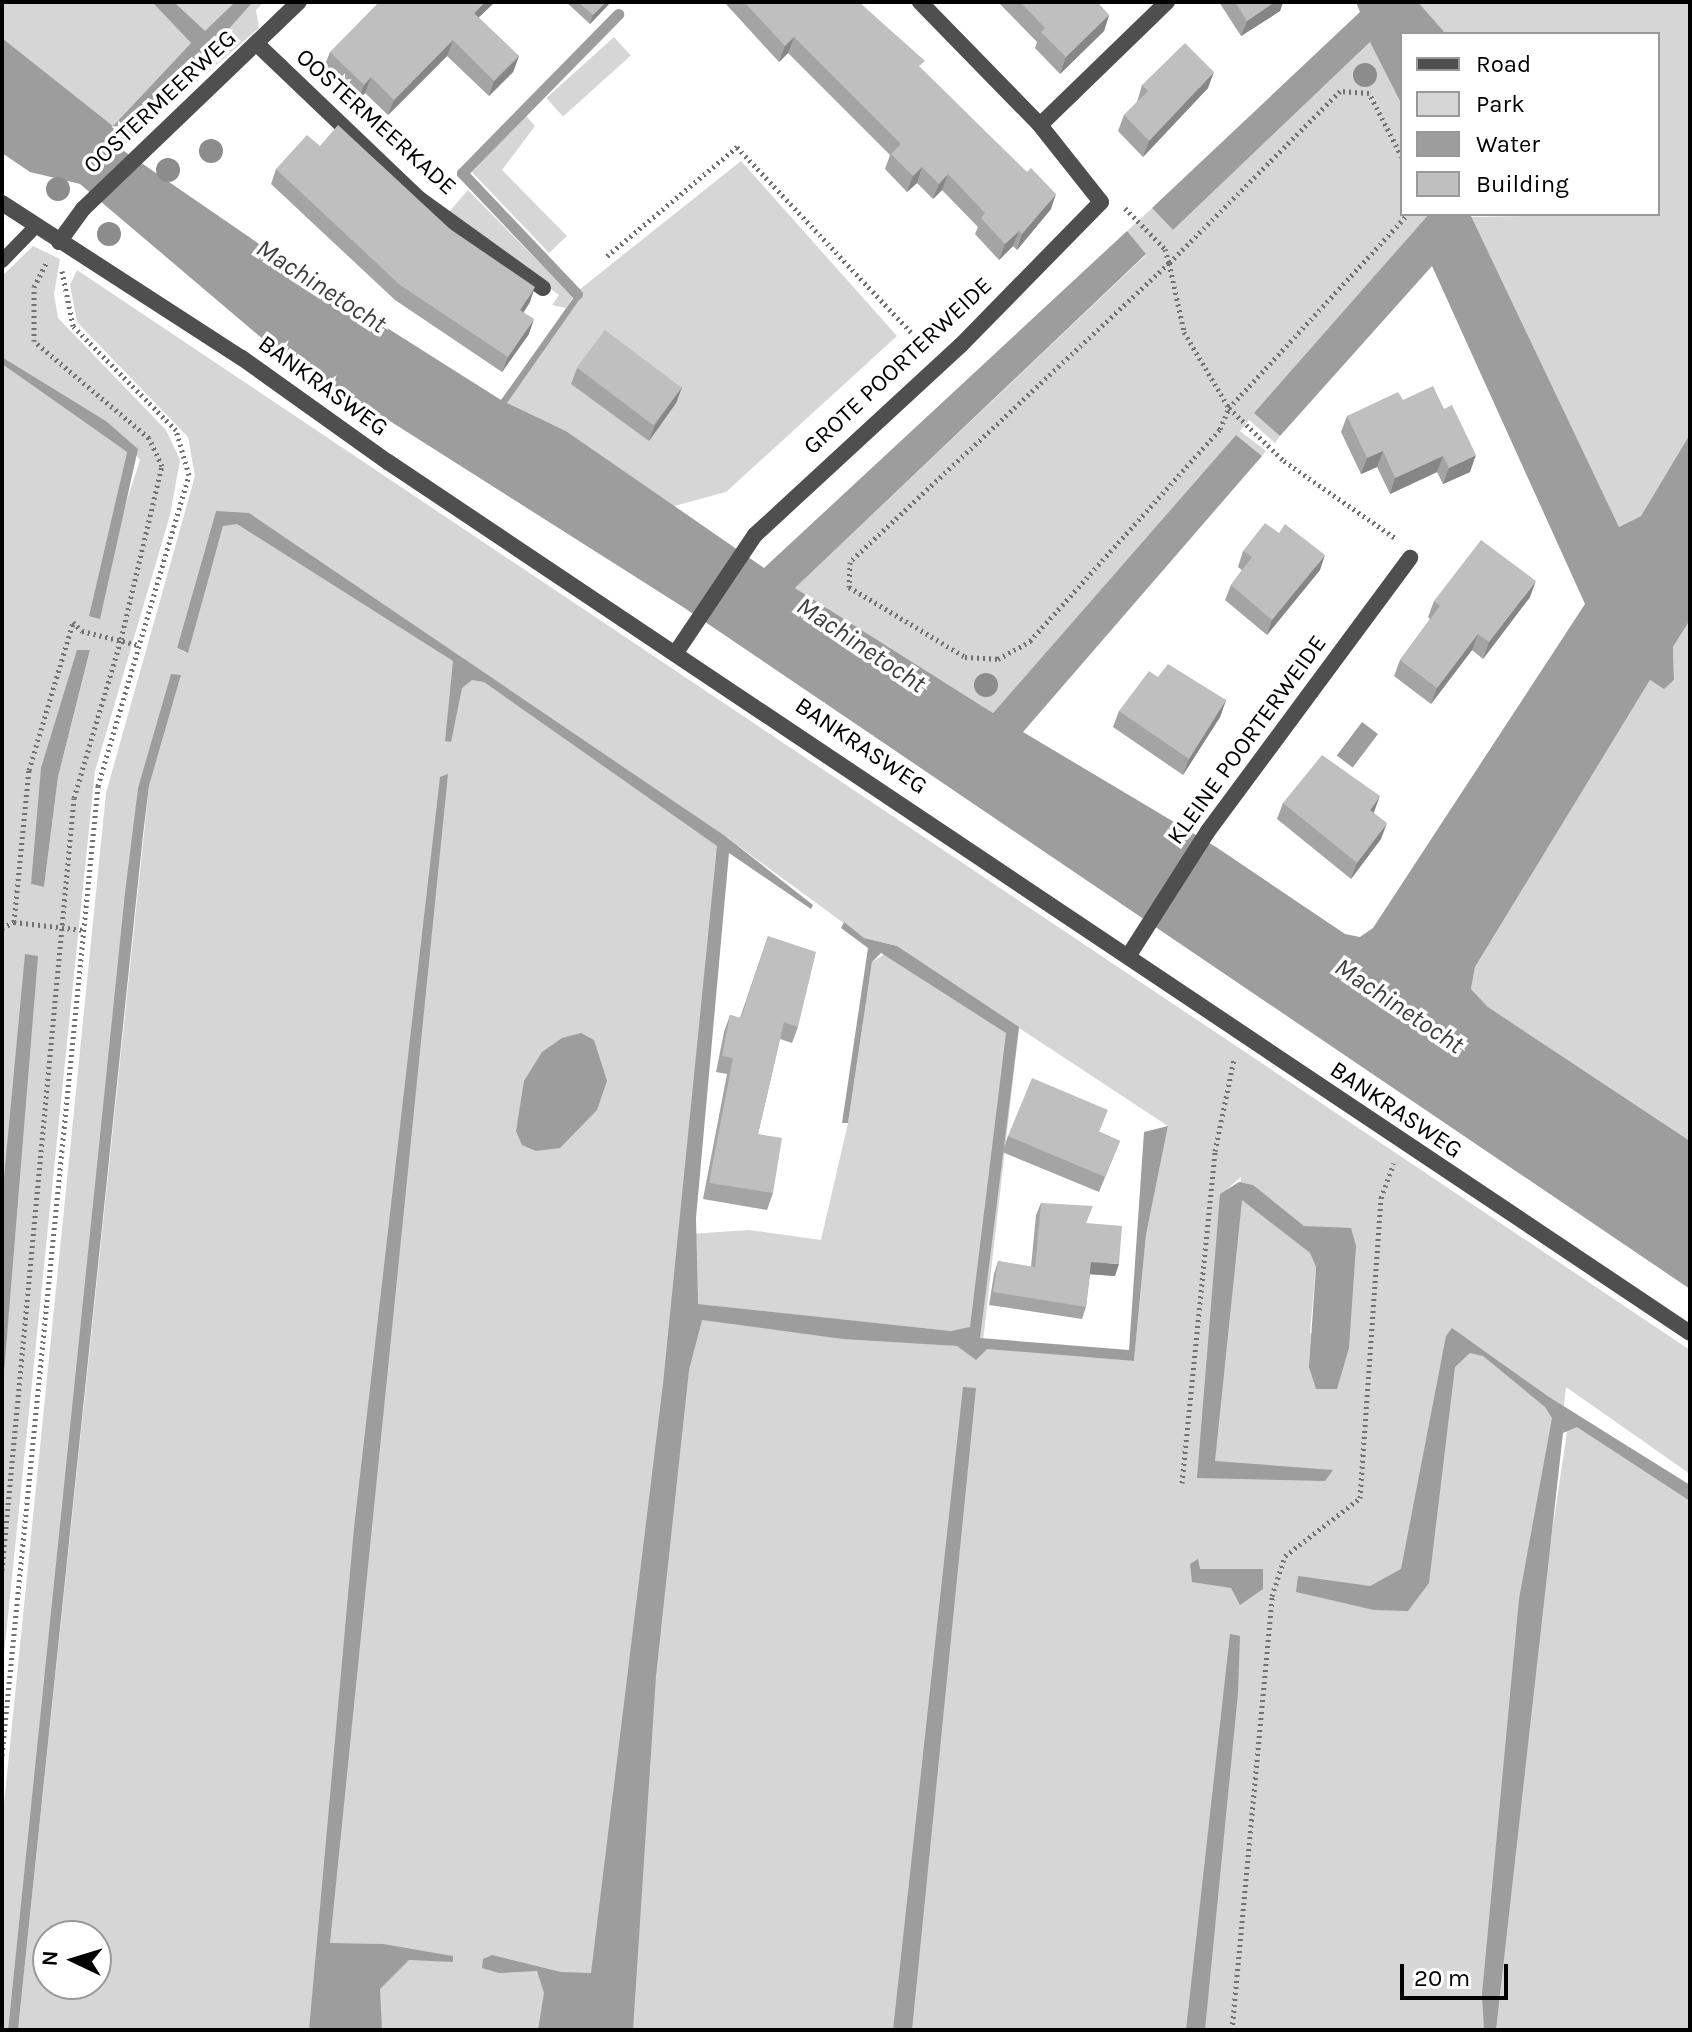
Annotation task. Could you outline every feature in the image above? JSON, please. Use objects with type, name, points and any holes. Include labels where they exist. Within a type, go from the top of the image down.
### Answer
[{"type":"street","name":"OOSTERMEERWEG","points":[[59,242],[83,209],[299,2]]},
{"type":"street","points":[[920,2],[1040,125],[1101,202]]},
{"type":"street","points":[[1040,125],[1167,2]]},
{"type":"street","name":"OOSTERMEERKADE","points":[[257,44],[418,198],[543,288]]},
{"type":"street","name":"GROTE POORTERWEIDE","points":[[677,651],[755,535],[940,363],[1101,202]]},
{"type":"street","name":"BANKRASWEG","points":[[2,203],[677,651],[1129,955],[1243,1037],[1690,1333]]},
{"type":"street","name":"KLEINE POORTERWEIDE","points":[[1129,955],[1208,831],[1410,558]]},
{"type":"lane","points":[[2,261],[36,226]]},
{"type":"path","points":[[1400,153],[1369,93],[1340,91],[1169,263],[850,562],[849,587],[965,657],[998,659],[1030,641],[1220,429],[1229,408],[1406,216]]},
{"type":"path","points":[[607,256],[737,147],[940,363]]},
{"type":"path","points":[[1101,202],[1133,210],[1165,249],[1184,332],[1229,408],[1284,461],[1398,540],[1410,558]]},
{"type":"path","points":[[2,1570],[74,798],[121,639],[162,466],[149,438],[34,341],[34,287],[59,242]]},
{"type":"path","points":[[2,1755],[98,786],[189,475],[187,456],[176,430],[73,326],[59,242]]},
{"type":"path","points":[[14,922],[29,770],[73,622],[82,631],[138,645]]},
{"type":"path","points":[[2,928],[14,922],[84,930]]},
{"type":"path","points":[[1182,1483],[1215,1151],[1230,1069],[1243,1037]]},
{"type":"path","points":[[1232,2030],[1272,1596],[1285,1556],[1360,1498],[1381,1198],[1401,1143]]},
{"type":"green space","points":[[2,2],[152,2],[191,43],[113,126],[2,38]]},
{"type":"green space","points":[[174,2],[235,2],[205,32]]},
{"type":"green space","points":[[253,2],[264,2],[256,10],[259,28],[120,149]]},
{"type":"green space","points":[[1418,2],[1690,2],[1690,434],[1641,516],[1619,527],[1468,217],[1660,216],[1660,32],[1444,32]]},
{"type":"green space","points":[[614,37],[631,56],[563,116],[546,98]]},
{"type":"green space","points":[[1371,41],[1400,101],[1400,216],[1427,216],[1255,413],[1280,436],[1275,443],[1249,420],[1240,431],[1266,451],[1262,456],[1236,435],[993,713],[795,588],[1146,255],[1127,231],[1152,208],[1173,230]]},
{"type":"green space","points":[[526,116],[535,126],[502,170],[567,236],[549,253],[472,172]]},
{"type":"green space","points":[[741,161],[897,336],[726,492],[674,506],[566,431],[506,403],[582,296],[579,290]]},
{"type":"green space","points":[[468,190],[573,297],[566,308],[552,305],[559,295],[448,213]]},
{"type":"green space","points":[[33,246],[60,259],[54,294],[58,318],[166,430],[180,460],[170,515],[95,771],[2,1674],[2,364],[127,452],[89,617],[140,460],[106,421],[2,357],[2,276]],"holes":[[[78,650],[90,651],[58,777],[44,887],[31,884]]]},
{"type":"green space","points":[[77,270],[1690,1350],[1690,1474],[1566,1387],[1540,1611],[1569,1419],[1690,1497],[1690,2030],[18,2030],[149,786],[181,675],[138,788],[8,2030],[2,2030],[2,1824],[106,793],[195,476],[188,437],[77,322],[70,285]],"holes":[[[216,511],[223,526],[186,653],[177,648]],[[726,837],[864,938],[897,946],[872,962],[848,1123],[821,1240],[749,1230],[689,1234]],[[1019,1028],[1168,1126],[1146,1235],[1134,1361],[1042,1353],[983,1341]],[[1241,1177],[1227,1301],[1224,1192]],[[1265,1198],[1304,1226],[1339,1230],[1354,1264],[1348,1348],[1310,1333],[1316,1267],[1310,1253],[1266,1218]],[[697,1304],[951,1331],[969,1328],[986,1349],[702,1320]]]},
{"type":"green space","points":[[1690,620],[1690,1141],[1488,1007],[1471,989],[1475,967],[1650,680],[1664,688],[1674,680],[1673,647]]},
{"type":"water","name":"Machinetocht","points":[[152,2],[174,2],[205,31],[235,2],[253,2],[121,149],[316,283],[501,400],[579,290],[582,296],[507,403],[566,431],[764,568],[1127,231],[1146,254],[795,588],[993,713],[1236,435],[1262,456],[1023,732],[1216,847],[1345,934],[1360,937],[1373,928],[1585,604],[1432,266],[1280,436],[1254,413],[1427,216],[1471,216],[1619,527],[1641,516],[1690,434],[1690,620],[1673,647],[1674,680],[1664,689],[1650,680],[1475,967],[1471,989],[1488,1007],[1690,1141],[1690,1289],[683,607],[270,345],[80,184],[30,172],[2,153],[2,38],[113,126],[191,43]]},
{"type":"water","points":[[1356,2],[1418,2],[1444,32],[1400,32],[1400,101],[1370,42],[1173,230],[1152,208],[1360,12]]},
{"type":"water","points":[[2,357],[106,421],[138,449],[100,619],[89,616],[127,452],[2,364]]},
{"type":"water","points":[[216,511],[249,513],[725,836],[813,905],[811,909],[729,853],[696,1218],[698,1304],[951,1331],[970,1327],[1006,1033],[881,953],[872,962],[848,1123],[842,1123],[868,948],[841,928],[844,922],[864,938],[897,946],[1019,1027],[980,1338],[1129,1350],[1144,1132],[1168,1126],[1146,1235],[1134,1361],[987,1349],[976,1360],[957,1346],[843,1339],[702,1320],[689,1370],[656,1676],[633,2030],[538,2030],[544,1993],[537,1971],[499,1973],[482,1968],[483,1959],[492,1955],[561,1972],[591,1973],[663,1384],[717,846],[484,682],[472,680],[462,688],[451,742],[445,741],[453,661],[237,524],[223,526],[188,653],[177,648]]},
{"type":"water","points":[[77,650],[90,650],[58,777],[44,887],[31,884],[41,768]]},
{"type":"water","points":[[171,674],[181,675],[149,786],[18,2030],[8,2030],[125,893],[138,788]]},
{"type":"water","points":[[1362,722],[1378,734],[1353,768],[1337,756]]},
{"type":"water","points":[[448,774],[330,1943],[383,1944],[453,1956],[453,1962],[409,1960],[380,1989],[382,2030],[309,2030],[354,1528],[440,777]]},
{"type":"water","points":[[25,954],[38,956],[2,1397],[2,1199]]},
{"type":"water","points":[[581,1033],[594,1040],[607,1081],[597,1110],[560,1148],[536,1151],[522,1145],[516,1131],[524,1081],[542,1052],[562,1038]]},
{"type":"water","points":[[1239,1182],[1253,1185],[1304,1226],[1351,1228],[1356,1246],[1349,1348],[1337,1389],[1316,1389],[1309,1367],[1316,1267],[1310,1253],[1242,1200],[1215,1461],[1333,1470],[1325,1481],[1197,1478],[1220,1194]]},
{"type":"water","points":[[1452,1328],[1549,1397],[1690,1485],[1690,1501],[1577,1427],[1563,1433],[1496,2030],[1484,2030],[1482,1994],[1519,1599],[1552,1418],[1545,1407],[1483,1356],[1470,1353],[1455,1367],[1429,1583],[1408,1611],[1374,1610],[1296,1592],[1298,1576],[1370,1586],[1401,1569],[1446,1336]]},
{"type":"water","points":[[963,1387],[976,1388],[912,2030],[893,2030]]},
{"type":"water","points":[[1198,1559],[1200,1569],[1263,1569],[1263,1589],[1240,1605],[1231,1588],[1192,1582],[1190,1564]]},
{"type":"water","points":[[1230,1634],[1240,1636],[1238,1693],[1205,2030],[1186,2030]]},
{"type":"building","points":[[379,2],[485,2],[474,13],[519,56],[494,81],[453,40],[394,100],[371,77],[364,85],[330,52]]},
{"type":"building","points":[[578,2],[606,2],[593,15]]},
{"type":"building","points":[[744,2],[859,2],[925,61],[919,66],[1027,172],[1031,168],[1056,194],[1022,234],[1019,231],[1005,244],[981,218],[985,213],[948,174],[939,184],[922,167],[913,176],[891,154],[901,144],[794,37],[785,46]]},
{"type":"building","points":[[1020,2],[1096,2],[1109,15],[1066,57],[1041,32],[1045,28]]},
{"type":"building","points":[[1235,2],[1275,2],[1247,21]]},
{"type":"building","points":[[1185,43],[1214,72],[1149,141],[1124,115],[1148,91],[1142,85]]},
{"type":"building","points":[[338,125],[450,229],[535,287],[520,310],[534,319],[508,357],[400,285],[276,169],[307,135],[320,146]]},
{"type":"building","points":[[605,330],[682,388],[653,425],[577,368]]},
{"type":"building","points":[[1433,386],[1444,409],[1452,405],[1476,455],[1449,468],[1443,456],[1395,478],[1383,451],[1367,458],[1347,416],[1398,392],[1403,400]]},
{"type":"building","points":[[1265,523],[1279,533],[1285,524],[1325,555],[1272,620],[1231,585],[1252,557],[1243,551]]},
{"type":"building","points":[[1481,540],[1536,581],[1489,642],[1478,634],[1437,688],[1400,660],[1440,606],[1434,601]]},
{"type":"building","points":[[1168,664],[1226,700],[1189,759],[1119,711],[1149,671],[1158,677]]},
{"type":"building","points":[[1322,755],[1380,796],[1370,810],[1387,823],[1357,863],[1283,803]]},
{"type":"building","points":[[768,936],[816,952],[798,1027],[784,1022],[758,1134],[782,1138],[773,1193],[709,1183],[733,1058],[722,1056],[730,1015],[741,1018]]},
{"type":"building","points":[[1032,1078],[1108,1110],[1099,1132],[1120,1141],[1105,1177],[1008,1136]]},
{"type":"building","points":[[1041,1203],[1093,1206],[1086,1223],[1122,1226],[1119,1264],[1091,1262],[1086,1307],[993,1292],[998,1261],[1035,1267]]},
{"type":"waterway","points":[[577,294],[462,173],[618,14]]}]
